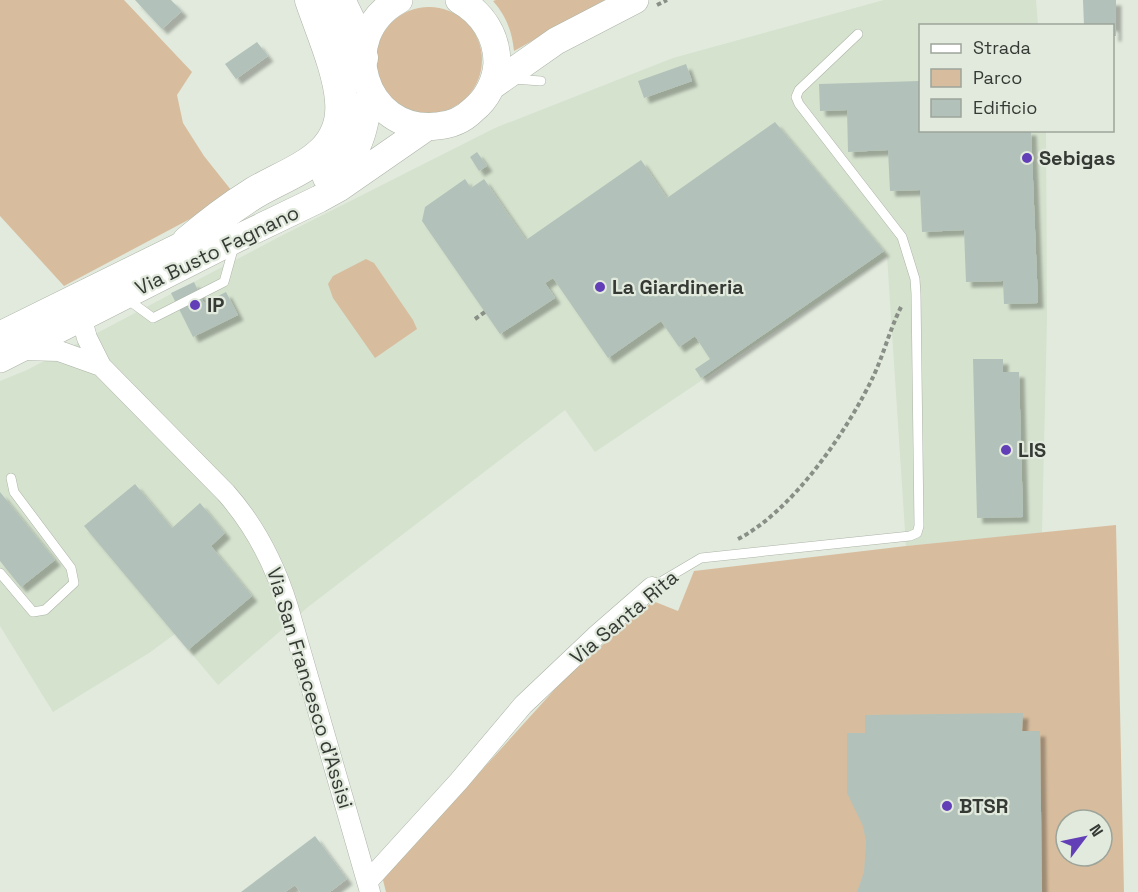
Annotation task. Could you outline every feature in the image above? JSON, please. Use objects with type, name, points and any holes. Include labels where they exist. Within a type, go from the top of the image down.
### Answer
[{"type":"highway","points":[[189,242],[216,218],[256,192],[315,159],[326,150],[335,136],[341,120],[338,81],[311,0]]},
{"type":"highway","points":[[339,0],[352,27],[362,58]]},
{"type":"main road","points":[[399,0],[378,15],[366,35],[362,58],[364,75],[370,92],[380,106],[409,125],[427,128],[447,125],[466,117],[498,82],[556,41],[635,0]]},
{"type":"main road","points":[[459,0],[471,7],[486,23],[495,43],[498,82]]},
{"type":"main road","name":"Via Busto Fagnano","points":[[6,348],[189,242],[330,175],[353,156],[365,127],[370,92]]},
{"type":"main road","name":"Via Busto Fagnano","points":[[6,348],[85,317],[339,188],[427,128]]},
{"type":"street","name":"Via San Francesco d'Assisi","points":[[85,317],[84,327],[87,338],[101,366],[233,501],[264,547],[288,607],[369,887]]},
{"type":"street","name":"Via San Francesco d'Assisi","points":[[6,348],[59,351],[101,366]]},
{"type":"street","name":"Via Santa Rita","points":[[369,887],[523,705],[598,634],[652,588]]},
{"type":"lane","points":[[858,34],[799,90],[796,97],[799,104],[902,237],[915,279]]},
{"type":"lane","points":[[498,82],[541,81]]},
{"type":"lane","name":"Via Santa Rita","points":[[652,588],[701,558],[910,536],[917,533],[920,526],[915,279]]},
{"type":"lane","points":[[0,573],[33,612],[45,610],[74,583],[71,568],[14,492],[11,478]]},
{"type":"path","points":[[735,540],[784,505],[822,459],[874,375],[896,318],[915,279]]},
{"type":"path","points":[[475,319],[485,312]]},
{"type":"shaded area","points":[[884,0],[1036,0],[1038,24],[919,24],[919,132],[1046,132],[1047,319],[1042,533],[906,546],[887,256],[595,452],[565,410],[308,607],[218,685],[175,634],[149,653],[53,712],[0,626],[0,381],[27,370],[279,237],[495,128],[673,58]]},
{"type":"green space","points":[[0,0],[124,0],[192,72],[177,95],[183,123],[204,156],[235,195],[64,286],[0,216]]},
{"type":"green space","points":[[605,0],[514,51],[508,24],[493,1]]},
{"type":"green space","points":[[429,7],[449,11],[467,22],[478,40],[482,60],[478,80],[467,98],[449,109],[429,113],[409,109],[391,98],[380,80],[376,60],[380,40],[391,22],[409,11]]},
{"type":"green space","points":[[366,259],[374,263],[417,329],[375,358],[333,298],[328,284],[333,276]]},
{"type":"green space","points":[[1116,525],[1124,892],[386,892],[383,880],[386,876],[566,677],[653,601],[678,611],[694,571],[906,546]]},
{"type":"building","points":[[135,0],[171,0],[182,11],[162,29]]},
{"type":"building","points":[[1083,0],[1116,0],[1116,36],[1114,36],[1114,24],[1084,24]]},
{"type":"building","points":[[257,42],[268,56],[236,79],[225,64]]},
{"type":"building","points":[[686,64],[692,81],[644,98],[638,81]]},
{"type":"building","points":[[919,81],[919,132],[1031,132],[1038,303],[1004,304],[1003,281],[966,282],[964,230],[922,232],[920,190],[890,191],[888,150],[848,152],[847,110],[820,111],[819,84]]},
{"type":"building","points":[[775,122],[884,251],[701,378],[695,369],[710,359],[695,336],[679,347],[661,321],[608,358],[553,278],[545,283],[555,298],[500,334],[422,221],[425,207],[465,179],[471,188],[484,179],[526,240],[641,160],[667,198]]},
{"type":"building","points":[[477,152],[487,166],[479,171],[470,157]]},
{"type":"building","points":[[194,282],[204,303],[226,292],[238,315],[193,337],[171,293]]},
{"type":"building","points":[[973,359],[1003,359],[1003,372],[1019,372],[1023,517],[977,518]]},
{"type":"building","points":[[135,484],[172,528],[200,503],[225,533],[211,546],[252,596],[188,650],[84,526]]},
{"type":"building","points":[[0,492],[55,560],[21,587],[0,561]]},
{"type":"building","name":"BTSR","points":[[1023,713],[1022,731],[1040,731],[1042,892],[857,892],[864,872],[866,842],[863,826],[847,793],[847,733],[865,733],[865,715]]},
{"type":"building","points":[[315,836],[347,879],[330,892],[300,892],[295,885],[285,892],[241,892]]},
{"type":"place","name":"Sebigas","points":[[1027,158]]},
{"type":"place","name":"La Giardineria","points":[[600,287]]},
{"type":"place","name":"IP","points":[[195,305]]},
{"type":"place","name":"LIS","points":[[1006,450]]},
{"type":"place","name":"BTSR","points":[[947,806]]}]
